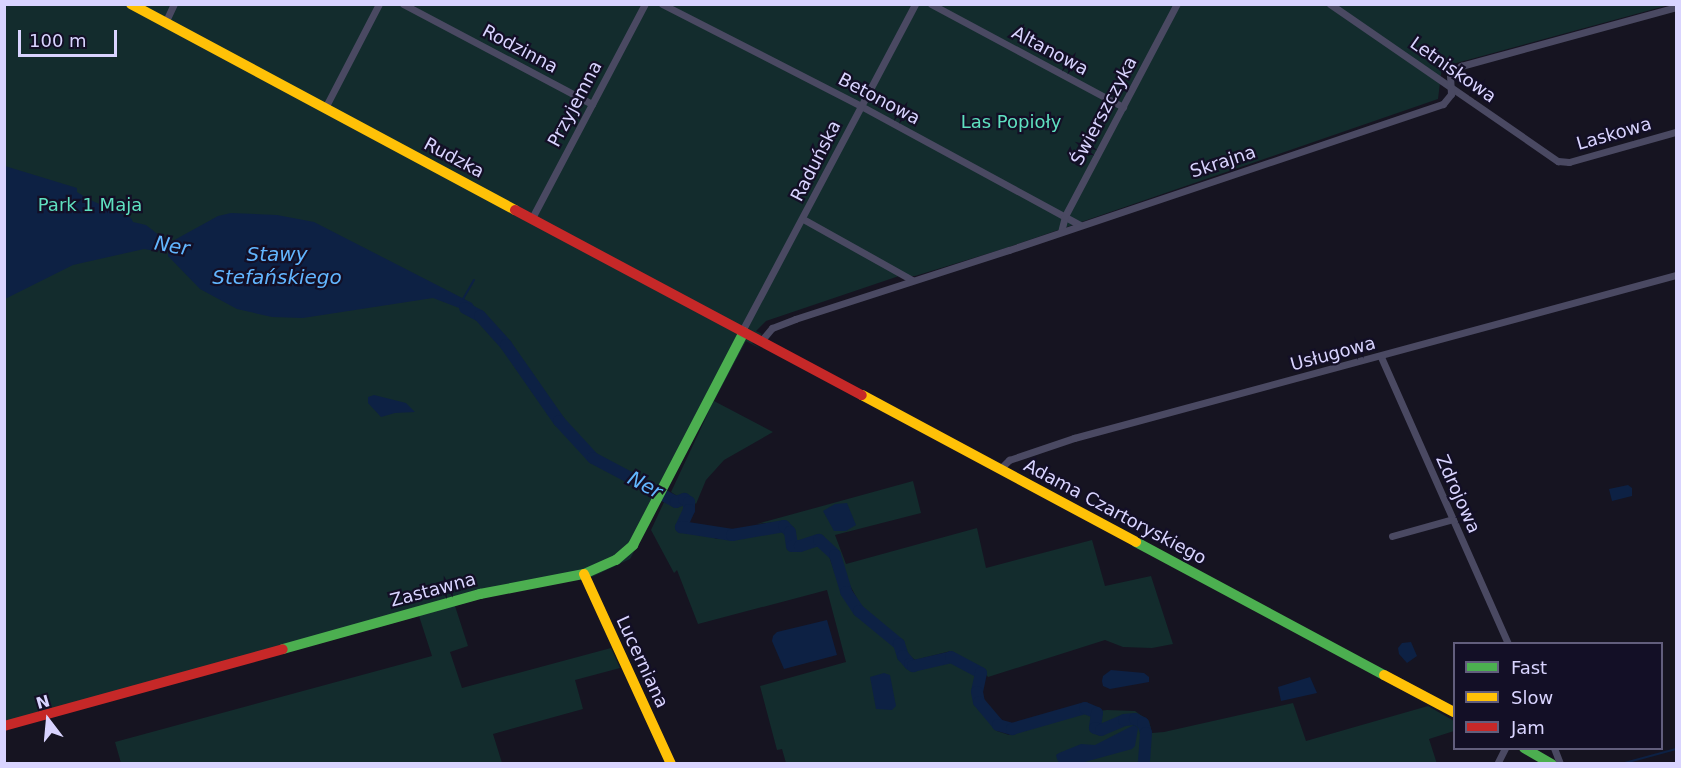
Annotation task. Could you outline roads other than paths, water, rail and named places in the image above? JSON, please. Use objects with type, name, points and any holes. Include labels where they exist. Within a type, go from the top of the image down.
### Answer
[{"type":"street","name":"Rudzka","points":[[130,4],[761,341]]},
{"type":"street","points":[[165,22],[174,4]]},
{"type":"street","points":[[325,108],[379,4]]},
{"type":"street","name":"Rodzinna","points":[[403,4],[591,104]]},
{"type":"street","name":"Przyjemna","points":[[532,219],[645,4]]},
{"type":"street","name":"Betonowa","points":[[662,4],[861,106],[1080,225]]},
{"type":"street","name":"Raduńska","points":[[743,331],[915,4]]},
{"type":"street","name":"Altanowa","points":[[931,4],[1123,107]]},
{"type":"street","name":"Świerszczyka","points":[[1061,232],[1065,216],[1177,4]]},
{"type":"street","name":"Letniskowa","points":[[1330,4],[1558,161]]},
{"type":"street","name":"Skrajna","points":[[761,341],[772,328],[795,318],[1443,104],[1451,94],[1450,74],[1461,66],[1677,7]]},
{"type":"street","name":"Laskowa","points":[[1558,161],[1569,162],[1677,132]]},
{"type":"street","points":[[803,219],[912,280]]},
{"type":"street","name":"Usługowa","points":[[1000,469],[1009,460],[1074,438],[1381,357],[1677,275]]},
{"type":"street","name":"Zastawna","points":[[4,726],[480,594],[584,574],[629,551],[743,331]]},
{"type":"street","name":"Adama Czartoryskiego","points":[[761,341],[1453,711]]},
{"type":"street","name":"Zdrojowa","points":[[1381,357],[1507,642]]},
{"type":"street","points":[[1392,536],[1453,519]]},
{"type":"street","name":"Lucerniana","points":[[584,574],[671,764]]},
{"type":"street","points":[[1497,764],[1504,750]]},
{"type":"street","points":[[1528,750],[1552,764]]},
{"type":"water","name":"Stawy Stefańskiego","points":[[5,166],[77,188],[77,192],[88,199],[131,218],[133,222],[146,225],[169,243],[218,216],[231,213],[277,215],[314,222],[472,303],[480,316],[433,298],[303,318],[272,317],[237,309],[200,289],[168,256],[168,248],[156,251],[144,249],[73,265],[5,299]]},
{"type":"water","points":[[374,395],[406,403],[415,412],[395,413],[381,417],[368,403],[368,397]]},
{"type":"water","points":[[1628,485],[1632,488],[1632,496],[1612,501],[1609,489]]},
{"type":"water","points":[[847,503],[856,525],[846,531],[834,531],[823,511],[835,504]]},
{"type":"water","points":[[827,620],[837,655],[784,669],[772,641],[773,636],[777,632]]},
{"type":"water","points":[[1411,642],[1417,656],[1407,663],[1399,654],[1398,648],[1402,643]]},
{"type":"water","points":[[1111,670],[1144,673],[1149,677],[1149,682],[1110,689],[1103,686],[1102,681],[1103,676]]},
{"type":"water","points":[[884,673],[890,675],[896,706],[892,710],[876,709],[870,677]]},
{"type":"water","points":[[1310,677],[1317,693],[1281,701],[1278,687]]},
{"type":"water","points":[[1134,725],[1138,728],[1135,746],[1132,749],[1081,763],[1059,763],[1057,759],[1056,755],[1059,753],[1081,744],[1095,745]]},
{"type":"waterway","points":[[463,299],[474,280]]},
{"type":"waterway","name":"Ner","points":[[465,308],[480,316],[506,345],[559,421],[593,458],[676,502],[684,499],[689,502],[689,510],[681,527],[732,535],[784,526],[790,532],[792,546],[819,540],[835,555],[846,592],[859,611],[899,644],[903,656],[910,664],[913,666],[951,657],[981,673],[977,692],[979,702],[998,725],[1012,729],[1085,708],[1097,713],[1095,728],[1101,730],[1124,720],[1135,719],[1143,723],[1146,733],[1144,764]]},
{"type":"waterway","points":[[1621,764],[1676,749]]},
{"type":"park label","name":"Las Popioły","points":[[1011,122]]},
{"type":"park label","name":"Park 1 Maja","points":[[90,205]]}]
